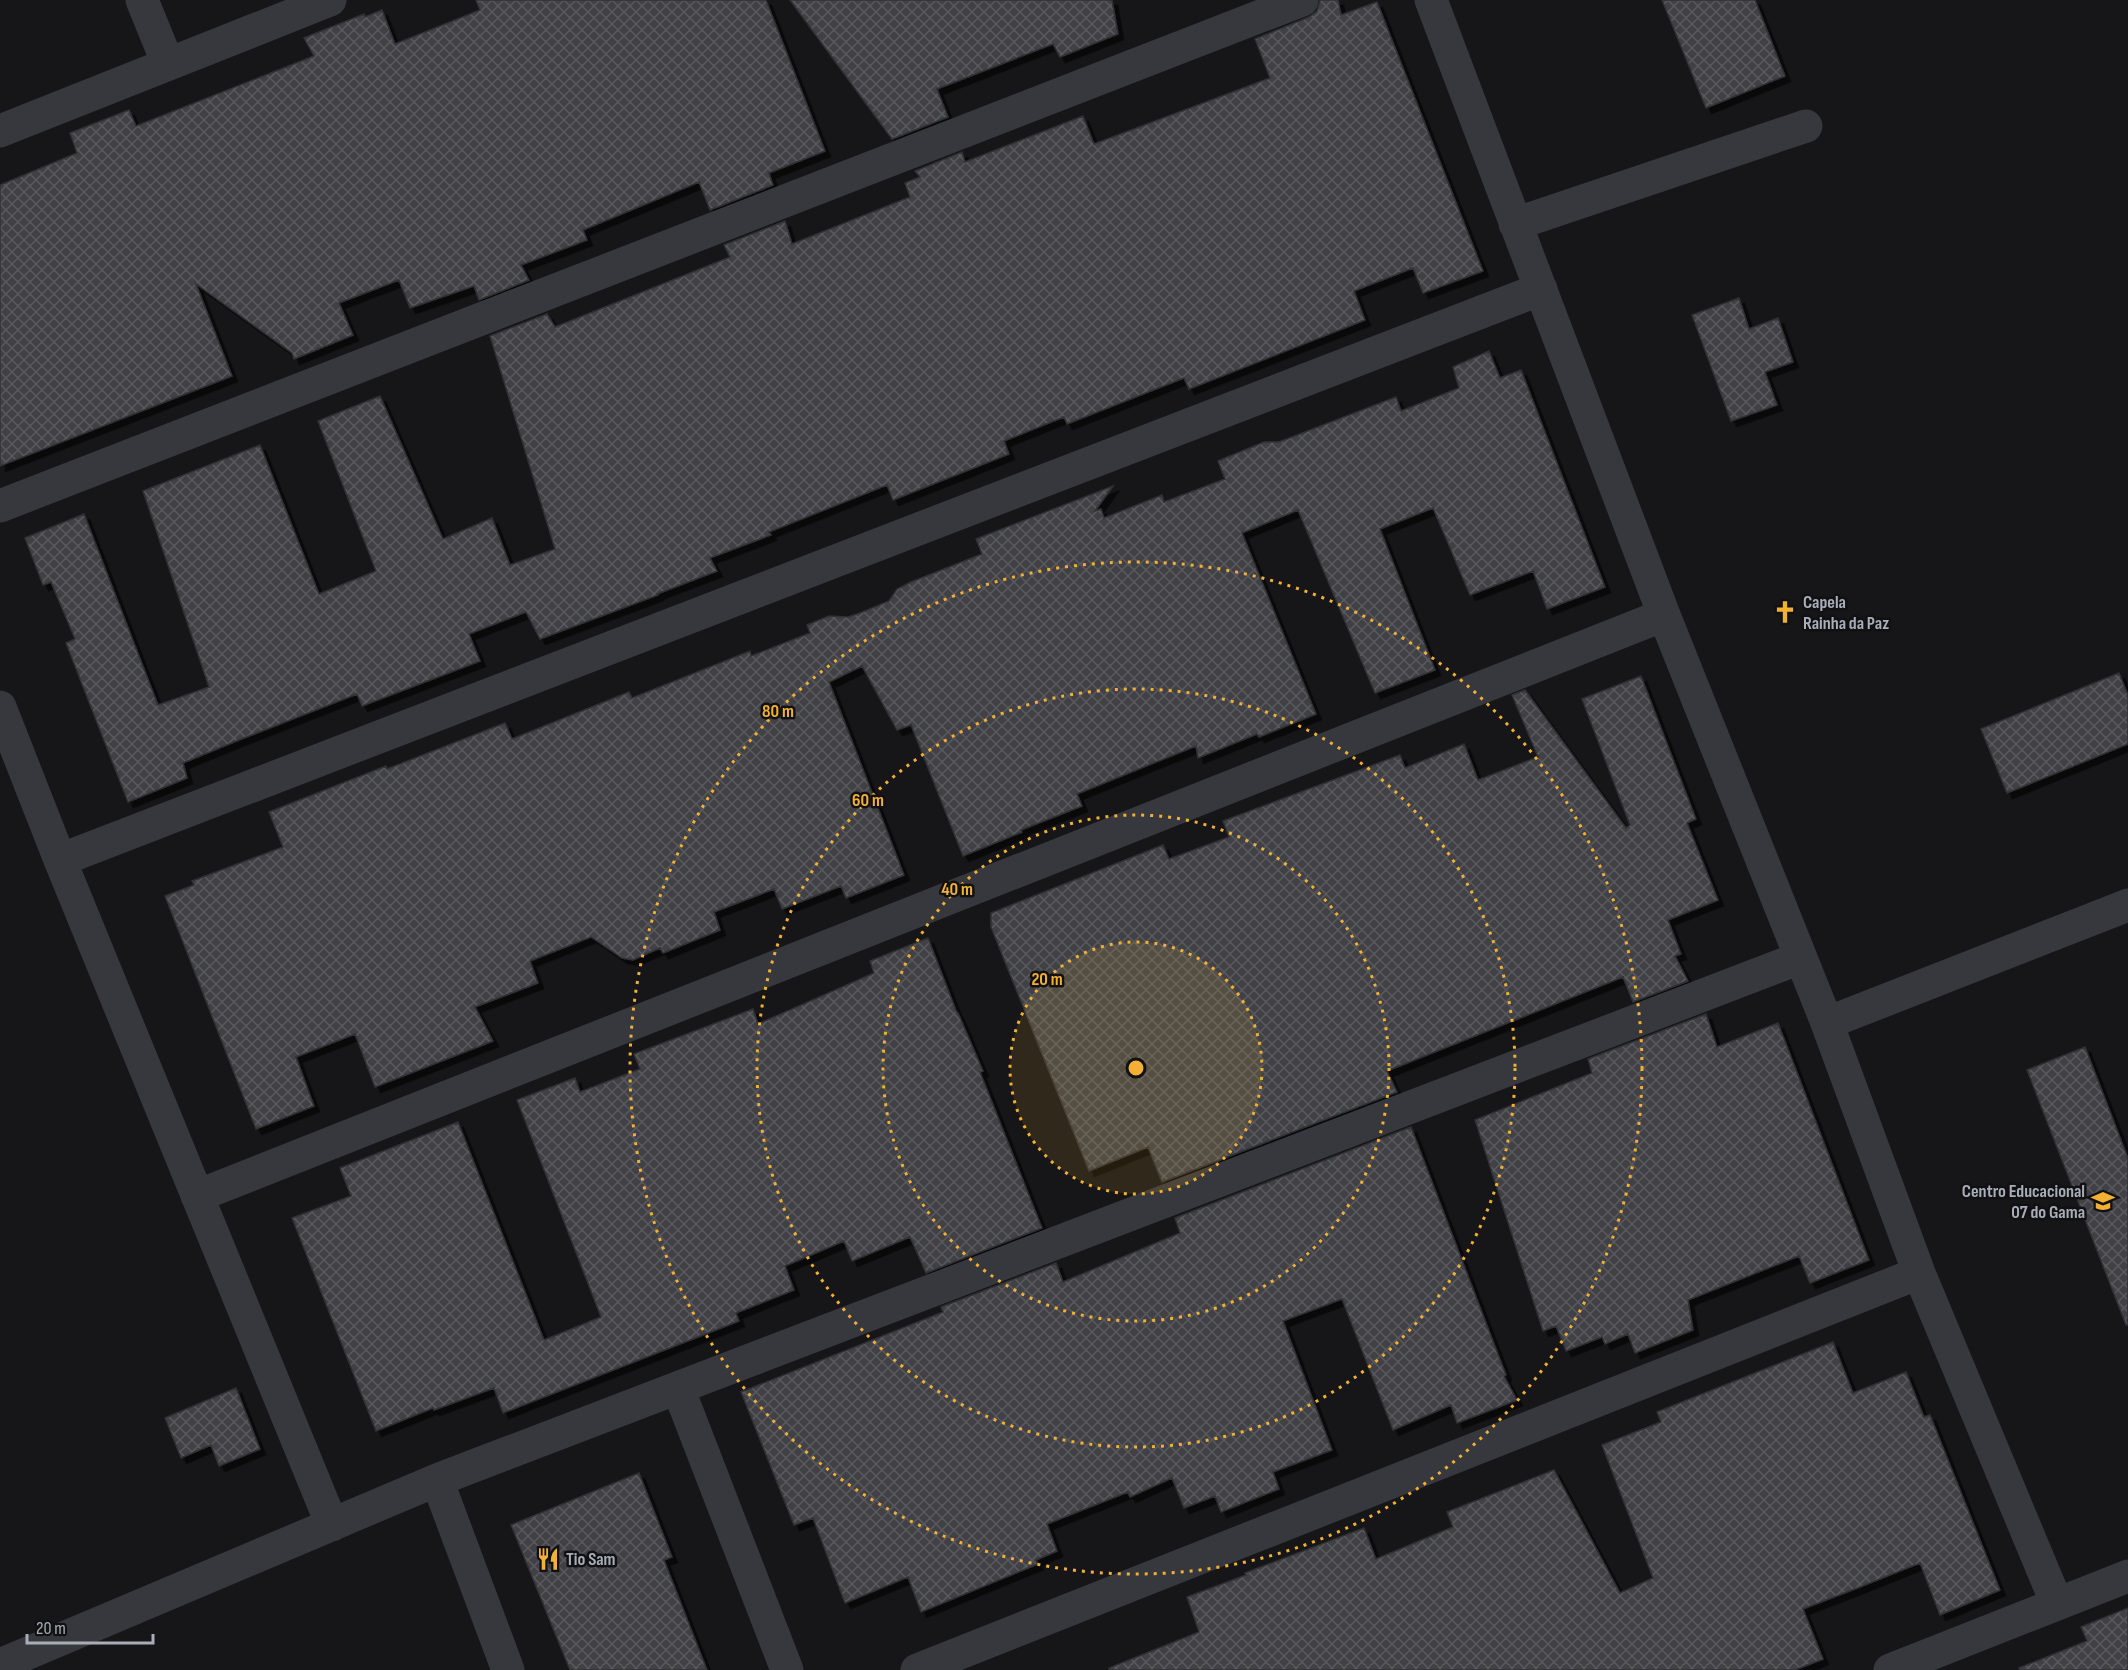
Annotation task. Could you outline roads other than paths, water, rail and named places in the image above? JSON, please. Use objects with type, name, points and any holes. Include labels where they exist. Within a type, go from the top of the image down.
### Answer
[{"type":"street","points":[[142,0],[168,64]]},
{"type":"street","points":[[0,131],[330,0]]},
{"type":"street","points":[[0,506],[1302,0]]},
{"type":"street","points":[[1431,0],[1664,615],[1827,1023],[1919,1273],[2057,1604]]},
{"type":"street","points":[[1515,224],[1806,126]]},
{"type":"street","points":[[60,860],[1541,290]]},
{"type":"street","points":[[197,1196],[1664,615]]},
{"type":"street","points":[[0,707],[7,748],[60,860],[332,1525]]},
{"type":"street","points":[[1827,1023],[2128,906]]},
{"type":"street","points":[[0,1665],[437,1480],[1800,958]]},
{"type":"street","points":[[918,1670],[1919,1273]]},
{"type":"street","points":[[678,1388],[787,1670]]},
{"type":"street","points":[[437,1480],[508,1670]]},
{"type":"street","points":[[1890,1670],[2128,1576]]},
{"type":"place","name":"Capela Rainha da Paz","points":[[1785,612]]},
{"type":"place","name":"Centro Educacional 07 do Gama","points":[[2103,1201]]},
{"type":"place","name":"Tio Sam","points":[[548,1559]]}]
